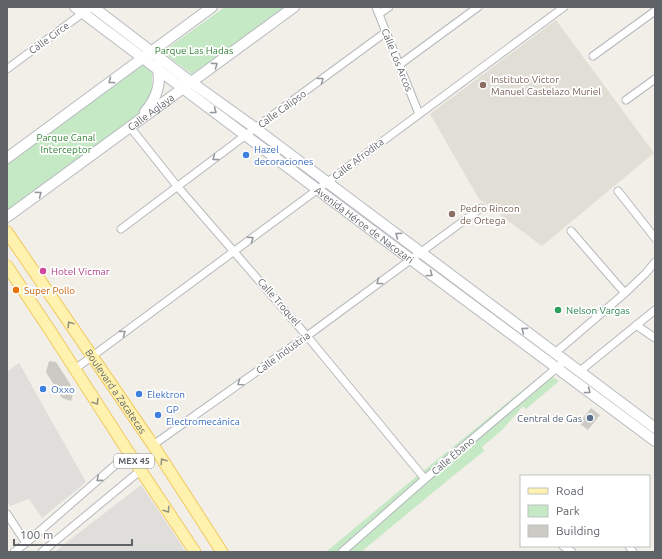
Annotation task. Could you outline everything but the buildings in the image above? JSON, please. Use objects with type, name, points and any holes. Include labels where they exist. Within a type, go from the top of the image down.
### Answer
[{"type":"main road","points":[[7,158],[212,7]]},
{"type":"main road","name":"Calle Aglaya","points":[[7,216],[294,7]]},
{"type":"main road","name":"Avenida Héroe de Nacozari","points":[[86,9],[152,51],[187,85],[246,135],[655,441]]},
{"type":"main road","name":"Avenida Héroe de Nacozari","points":[[86,9],[143,58],[158,69],[187,85],[255,128],[655,428]]},
{"type":"main road","points":[[133,125],[152,103],[159,84],[158,69],[152,51]]},
{"type":"main road","name":"Boulevard a Zacatecas","points":[[7,232],[153,445],[222,552]]},
{"type":"main road","name":"MEX 45","points":[[7,266],[195,552]]},
{"type":"street","name":"Calle Los Arcos","points":[[376,7],[419,114]]},
{"type":"street","points":[[379,14],[389,7]]},
{"type":"street","points":[[399,65],[478,7]]},
{"type":"street","name":"Calle Afrodita","points":[[75,369],[564,7]]},
{"type":"street","name":"Calle Circe","points":[[7,69],[86,9]]},
{"type":"street","points":[[593,56],[655,12]]},
{"type":"street","name":"Calle Calipso","points":[[121,229],[386,32]]},
{"type":"street","points":[[626,100],[655,79]]},
{"type":"street","name":"Calle Troquel","points":[[133,125],[178,186],[307,336],[425,479]]},
{"type":"street","points":[[618,191],[655,238]]},
{"type":"street","name":"Calle Industria","points":[[153,445],[307,336],[481,208]]},
{"type":"street","points":[[571,231],[625,293]]},
{"type":"street","points":[[555,353],[625,293],[655,262]]},
{"type":"street","points":[[580,371],[655,310]]},
{"type":"street","points":[[636,324],[655,338]]},
{"type":"street","name":"Calle Ébano","points":[[342,552],[425,479],[566,360]]},
{"type":"street","points":[[14,552],[129,453]]},
{"type":"street","points":[[42,552],[141,470]]},
{"type":"street","points":[[7,514],[26,543]]},
{"type":"shaded area","name":"Instituto Victor Manuel Castelazo Muriel","points":[[556,20],[654,153],[542,246],[479,199],[430,114]]},
{"type":"shaded area","points":[[19,363],[86,482],[42,518],[29,499],[10,506],[7,500],[7,372]]},
{"type":"shaded area","points":[[141,485],[186,552],[54,552]]},
{"type":"green space","name":"Parque Las Hadas","points":[[225,7],[285,7],[192,74],[162,52]]},
{"type":"green space","name":"Parque Canal Interceptor","points":[[144,62],[152,68],[152,89],[148,101],[133,121],[7,210],[7,163]]},
{"type":"green space","points":[[545,372],[559,381],[526,409],[523,406],[502,430],[482,447],[484,451],[361,552],[326,552],[411,481]]},
{"type":"place","name":"Instituto Victor Manuel Castelazo Muriel","points":[[483,85]]},
{"type":"place","name":"Hazel decoraciones","points":[[246,155]]},
{"type":"place","name":"Pedro Rincon de Ortega","points":[[452,214]]},
{"type":"place","name":"Hotel Vicmar","points":[[43,271]]},
{"type":"place","name":"Super Pollo","points":[[16,290]]},
{"type":"place","name":"Nelson Vargas","points":[[558,310]]},
{"type":"place","name":"Oxxo","points":[[43,389]]},
{"type":"place","name":"Elektron","points":[[139,394]]},
{"type":"place","name":"GP Electromecánica","points":[[158,415]]},
{"type":"place","name":"Central de Gas","points":[[590,418]]}]
